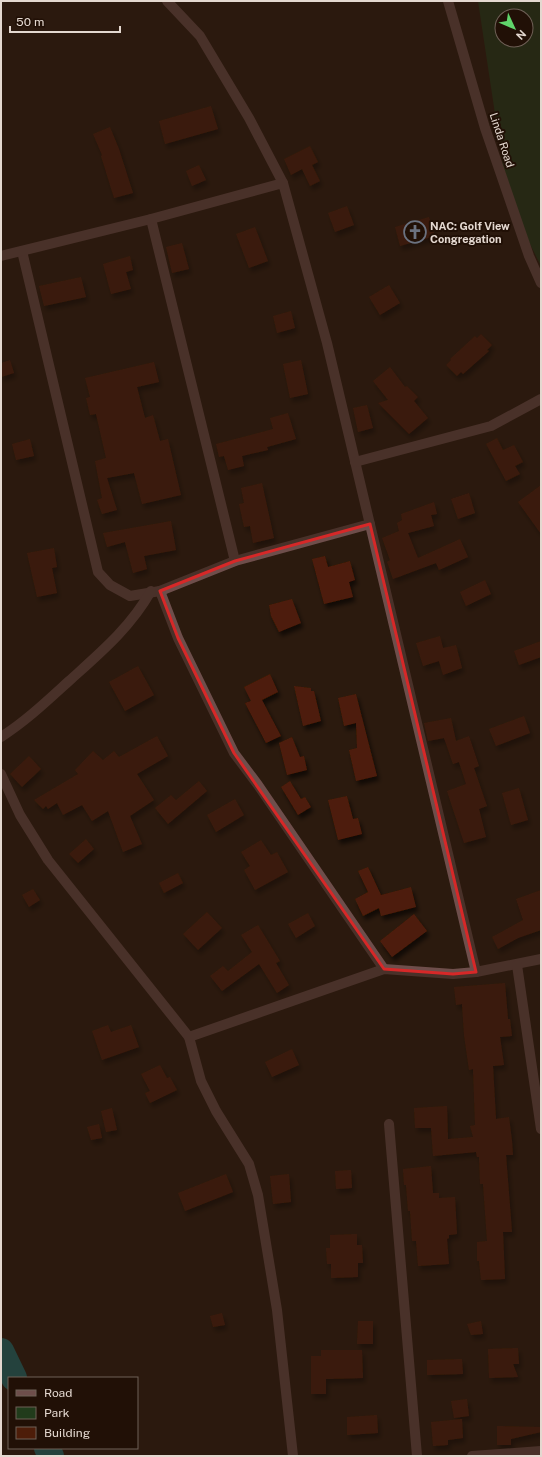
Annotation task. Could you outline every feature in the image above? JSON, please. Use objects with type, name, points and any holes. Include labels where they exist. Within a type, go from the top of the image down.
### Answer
[{"type":"street","points":[[167,1],[200,36],[249,118],[283,183],[327,343],[476,972]]},
{"type":"street","name":"Linda Road","points":[[448,1],[485,128],[529,256],[541,283]]},
{"type":"street","points":[[1,256],[151,219],[283,183]]},
{"type":"street","points":[[151,219],[235,561]]},
{"type":"street","points":[[22,251],[98,572],[110,585],[130,596],[155,591],[235,561],[370,524]]},
{"type":"street","points":[[355,462],[490,426],[541,399]]},
{"type":"street","points":[[1,737],[22,724],[116,638],[155,591]]},
{"type":"street","points":[[155,591],[234,753],[258,785],[384,970]]},
{"type":"street","points":[[1,774],[20,815],[48,860],[189,1037],[201,1081],[216,1111],[249,1164],[258,1196],[277,1310],[292,1456]]},
{"type":"street","points":[[189,1037],[384,970],[453,974],[476,972],[541,959]]},
{"type":"street","points":[[517,965],[541,1129]]},
{"type":"street","points":[[389,1124],[417,1456]]},
{"type":"street","points":[[472,1456],[541,1451]]},
{"type":"highlighted area","points":[[370,524],[476,972],[453,974],[384,969],[234,753],[178,638],[160,591],[235,561]]},
{"type":"green space","points":[[478,1],[541,1],[541,266],[508,200]]},
{"type":"building","points":[[211,106],[218,129],[165,144],[159,121]]},
{"type":"building","points":[[110,127],[119,149],[133,193],[114,198],[101,156],[102,155],[93,134]]},
{"type":"building","points":[[310,146],[318,162],[312,165],[320,181],[310,186],[302,169],[291,175],[284,159]]},
{"type":"building","points":[[199,165],[206,180],[192,186],[186,171]]},
{"type":"building","points":[[347,206],[354,225],[335,232],[328,213]]},
{"type":"building","name":"NAC: Golf View Congregation","points":[[429,217],[435,236],[400,246],[395,227]]},
{"type":"building","points":[[255,227],[268,261],[249,268],[236,234]]},
{"type":"building","points":[[182,243],[189,269],[172,273],[166,247]]},
{"type":"building","points":[[130,256],[133,270],[126,272],[131,289],[111,294],[103,264]]},
{"type":"building","points":[[81,277],[86,297],[44,306],[39,286]]},
{"type":"building","points":[[389,285],[400,303],[380,315],[369,297]]},
{"type":"building","points":[[291,311],[295,328],[277,333],[273,316]]},
{"type":"building","points":[[481,334],[492,345],[487,350],[489,351],[463,374],[461,372],[457,376],[446,365],[451,360],[450,359],[475,336],[477,338]]},
{"type":"building","points":[[10,360],[14,373],[1,377],[1,363]]},
{"type":"building","points":[[301,360],[308,394],[290,398],[283,364]]},
{"type":"building","points":[[154,362],[159,382],[137,387],[145,418],[153,415],[160,441],[168,439],[181,495],[142,504],[134,473],[107,478],[117,510],[102,514],[97,500],[102,498],[95,461],[106,458],[96,414],[90,415],[86,398],[90,397],[85,378]]},
{"type":"building","points":[[390,367],[405,387],[407,386],[418,397],[414,401],[428,418],[409,434],[378,403],[388,400],[373,381]]},
{"type":"building","points":[[367,405],[373,428],[358,432],[353,408]]},
{"type":"building","points":[[288,413],[296,439],[267,447],[268,450],[242,456],[244,466],[228,470],[224,456],[219,457],[216,444],[273,429],[270,418]]},
{"type":"building","points":[[497,438],[503,450],[514,445],[523,462],[515,466],[520,474],[506,481],[486,444]]},
{"type":"building","points":[[30,439],[34,456],[16,460],[12,444]]},
{"type":"building","points":[[262,483],[274,538],[253,543],[250,526],[244,527],[239,504],[244,503],[241,488]]},
{"type":"building","points":[[541,485],[541,534],[518,502]]},
{"type":"building","points":[[469,493],[475,513],[458,519],[451,499]]},
{"type":"building","points":[[434,502],[437,514],[431,515],[434,526],[408,533],[418,558],[460,539],[468,557],[439,570],[436,563],[393,579],[387,562],[390,560],[382,538],[399,531],[397,523],[402,520],[401,514]]},
{"type":"building","points":[[171,521],[176,550],[144,556],[147,569],[133,573],[125,542],[107,547],[103,533]]},
{"type":"building","points":[[54,548],[57,567],[52,568],[57,593],[37,597],[27,553]]},
{"type":"building","points":[[325,556],[328,567],[350,561],[355,580],[349,582],[353,597],[324,604],[312,559]]},
{"type":"building","points":[[485,580],[491,594],[466,606],[460,592]]},
{"type":"building","points":[[292,599],[301,623],[279,632],[271,616],[269,605]]},
{"type":"building","points":[[440,636],[443,648],[456,645],[462,668],[443,675],[439,661],[423,666],[416,643]]},
{"type":"building","points":[[541,641],[541,657],[519,665],[514,651]]},
{"type":"building","points":[[138,666],[154,695],[125,711],[109,682]]},
{"type":"building","points":[[270,674],[278,692],[262,700],[281,736],[266,743],[245,703],[251,701],[244,687]]},
{"type":"building","points":[[294,686],[311,688],[311,691],[314,691],[321,721],[303,726]]},
{"type":"building","points":[[356,694],[377,776],[356,781],[349,750],[357,748],[356,723],[344,726],[338,698]]},
{"type":"building","points":[[524,716],[530,733],[496,746],[489,729]]},
{"type":"building","points":[[451,718],[456,741],[469,736],[479,766],[474,768],[487,806],[479,809],[486,837],[464,843],[447,791],[466,784],[459,762],[453,764],[444,738],[428,741],[424,723]]},
{"type":"building","points":[[157,736],[168,756],[137,774],[154,800],[130,816],[142,844],[123,852],[108,811],[92,821],[82,805],[63,815],[57,803],[48,809],[46,806],[43,809],[34,800],[78,774],[75,770],[93,751],[103,760],[114,751],[119,757]]},
{"type":"building","points":[[292,737],[300,757],[304,756],[307,770],[287,775],[279,743]]},
{"type":"building","points":[[29,756],[41,769],[22,787],[10,774]]},
{"type":"building","points":[[199,781],[207,791],[168,824],[155,808],[171,795],[176,800]]},
{"type":"building","points":[[290,781],[301,799],[305,797],[311,807],[298,815],[281,787]]},
{"type":"building","points":[[519,788],[528,820],[511,825],[502,793]]},
{"type":"building","points":[[347,796],[353,819],[358,818],[362,834],[338,840],[328,800]]},
{"type":"building","points":[[235,799],[244,815],[216,832],[207,815]]},
{"type":"building","points":[[86,839],[94,849],[78,863],[69,854]]},
{"type":"building","points":[[261,840],[271,855],[277,852],[288,872],[255,890],[244,870],[250,866],[241,852]]},
{"type":"building","points":[[368,867],[381,895],[411,887],[416,907],[381,916],[379,908],[363,916],[355,899],[368,892],[358,871]]},
{"type":"building","points":[[178,873],[183,883],[164,893],[159,883]]},
{"type":"building","points":[[33,889],[40,900],[29,907],[22,895]]},
{"type":"building","points":[[541,890],[541,930],[518,938],[498,949],[492,937],[523,920],[516,899]]},
{"type":"building","points":[[207,912],[222,928],[198,950],[183,934]]},
{"type":"building","points":[[308,913],[315,926],[296,938],[288,924]]},
{"type":"building","points":[[414,914],[427,931],[392,957],[380,941]]},
{"type":"building","points":[[258,925],[280,961],[276,963],[289,985],[277,993],[259,964],[222,991],[210,976],[223,966],[228,971],[252,952],[241,935]]},
{"type":"building","points":[[505,983],[508,1019],[510,1019],[512,1036],[500,1037],[504,1065],[493,1066],[496,1119],[509,1117],[512,1141],[513,1155],[506,1155],[512,1232],[503,1232],[505,1279],[481,1280],[479,1261],[477,1261],[477,1242],[487,1241],[483,1184],[480,1184],[479,1157],[477,1157],[476,1152],[433,1156],[431,1128],[415,1128],[414,1108],[447,1106],[448,1139],[473,1137],[470,1126],[475,1125],[473,1069],[469,1070],[464,1035],[462,1004],[456,1005],[454,987]]},
{"type":"building","points":[[108,1025],[111,1032],[131,1025],[139,1047],[102,1060],[92,1031]]},
{"type":"building","points":[[292,1049],[299,1065],[272,1077],[265,1062]]},
{"type":"building","points":[[160,1065],[167,1078],[170,1077],[177,1090],[150,1103],[145,1093],[150,1091],[141,1074]]},
{"type":"building","points":[[112,1108],[117,1130],[106,1132],[101,1111]]},
{"type":"building","points":[[99,1124],[102,1138],[91,1140],[87,1127]]},
{"type":"building","points":[[431,1166],[433,1193],[439,1193],[439,1198],[455,1197],[457,1234],[449,1235],[449,1238],[447,1239],[449,1264],[418,1266],[416,1241],[412,1241],[410,1211],[408,1211],[403,1169]]},
{"type":"building","points":[[351,1170],[352,1188],[336,1189],[335,1171]]},
{"type":"building","points":[[226,1174],[233,1192],[185,1211],[178,1193]]},
{"type":"building","points":[[289,1174],[291,1202],[273,1204],[270,1176]]},
{"type":"building","points":[[357,1234],[357,1245],[362,1245],[363,1263],[358,1263],[358,1277],[331,1278],[331,1264],[327,1264],[326,1248],[330,1248],[330,1235]]},
{"type":"building","points":[[222,1313],[225,1325],[213,1327],[210,1316]]},
{"type":"building","points":[[358,1321],[373,1321],[373,1344],[357,1344]]},
{"type":"building","points":[[481,1321],[483,1334],[471,1335],[467,1324]]},
{"type":"building","points":[[518,1348],[519,1364],[513,1364],[518,1377],[489,1378],[488,1349]]},
{"type":"building","points":[[321,1350],[362,1350],[363,1378],[326,1379],[326,1394],[311,1394],[311,1356],[321,1356]]},
{"type":"building","points":[[462,1359],[463,1374],[427,1375],[427,1360]]},
{"type":"building","points":[[467,1399],[469,1416],[454,1418],[451,1401]]},
{"type":"building","points":[[377,1415],[378,1433],[347,1435],[347,1417]]},
{"type":"building","points":[[462,1419],[463,1438],[448,1440],[448,1445],[433,1446],[431,1422]]},
{"type":"building","points":[[497,1426],[541,1427],[541,1432],[511,1439],[511,1445],[497,1445]]},
{"type":"waterway","points":[[1,1351],[14,1377]]},
{"type":"waterway","points":[[48,1449],[51,1456]]},
{"type":"place","name":"NAC: Golf View Congregation","points":[[415,232]]}]
